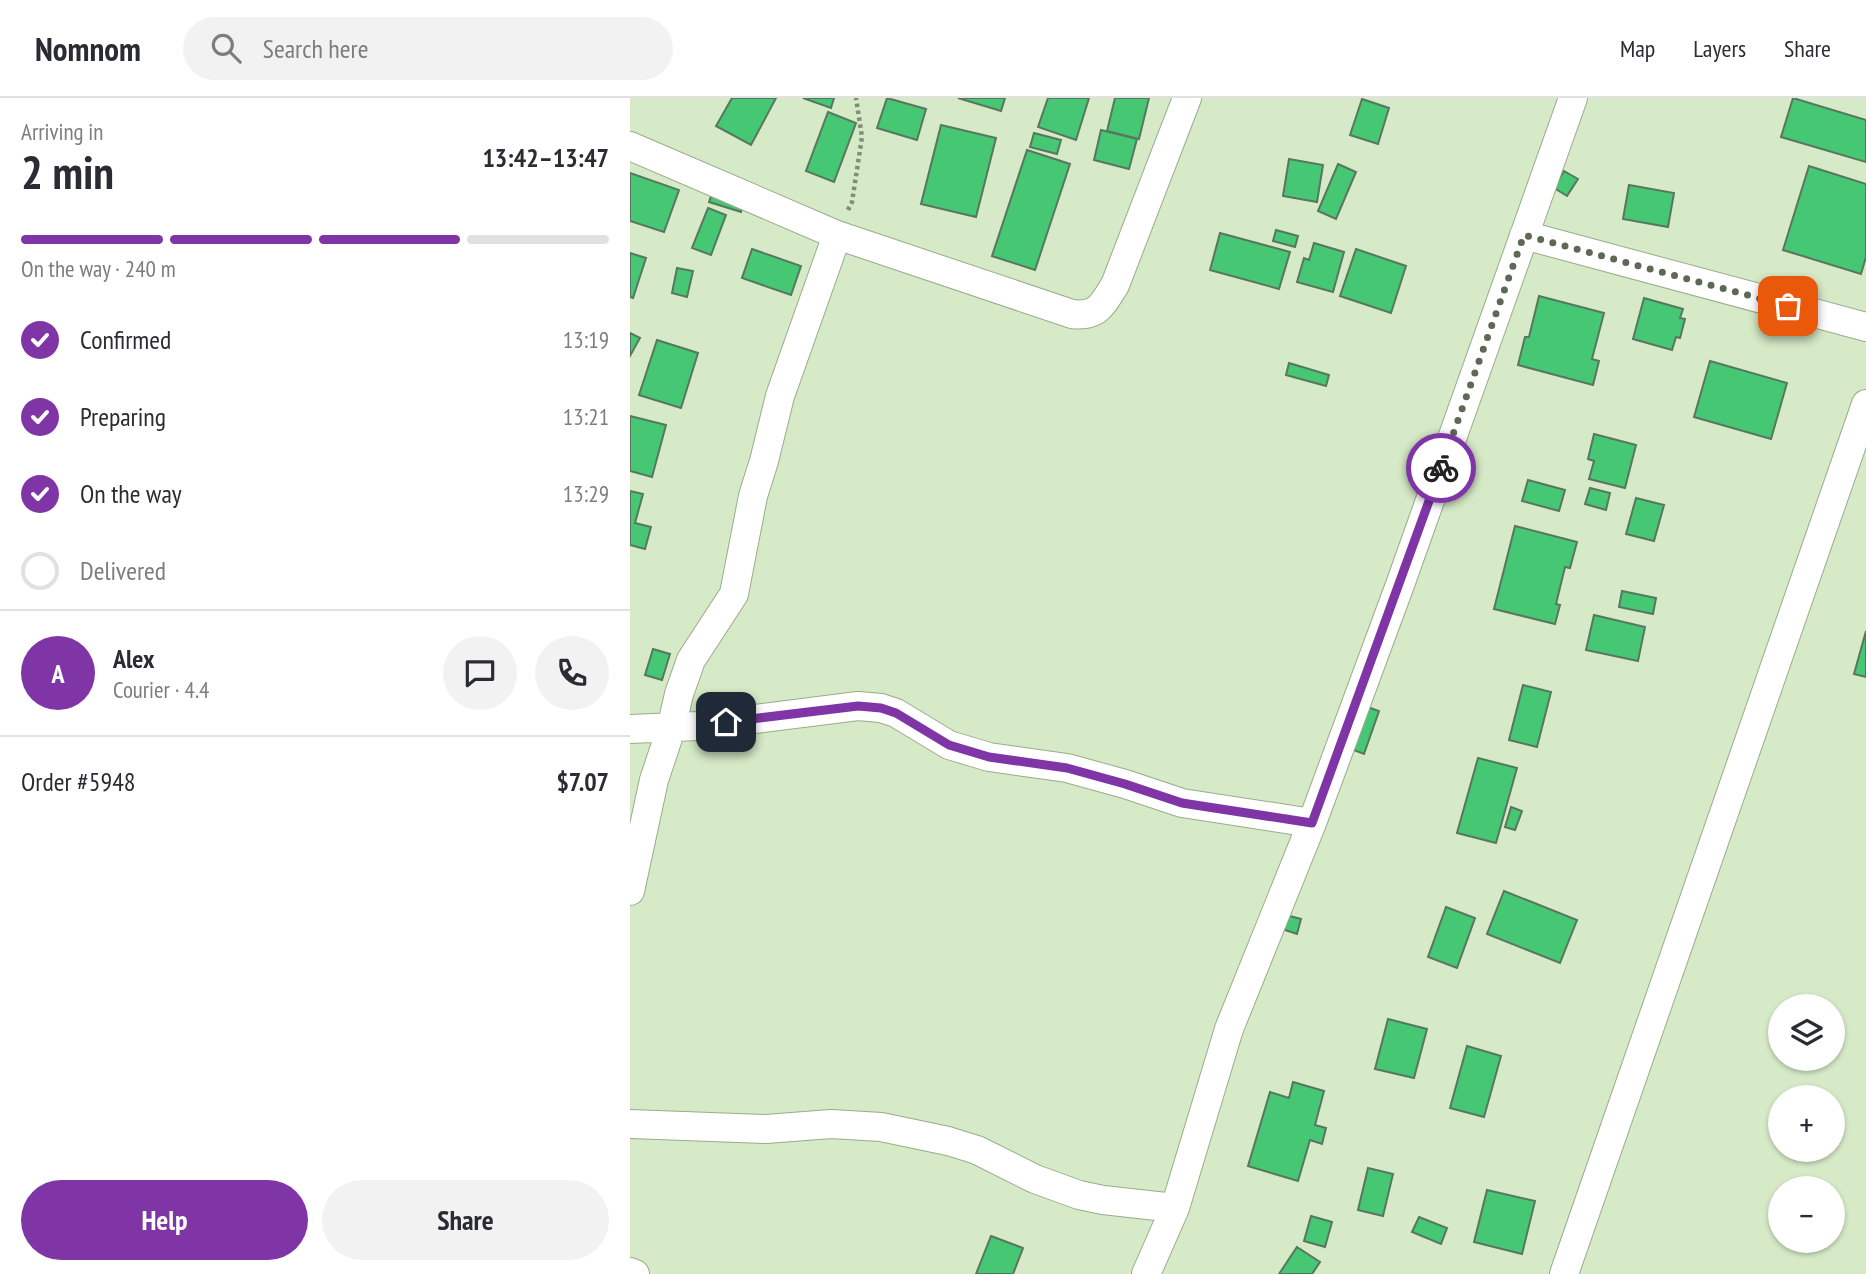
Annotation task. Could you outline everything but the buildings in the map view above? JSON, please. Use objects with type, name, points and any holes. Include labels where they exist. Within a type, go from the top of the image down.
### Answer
[{"type":"street","points":[[630,146],[837,234],[1063,311],[1087,315],[1100,307],[1115,285],[1187,98]]},
{"type":"street","points":[[1146,1274],[1175,1208],[1229,1029],[1312,823],[1573,98]]},
{"type":"street","points":[[630,891],[654,780],[679,694],[691,660],[734,594],[753,496],[780,396],[837,234]]},
{"type":"street","points":[[1524,235],[1866,327]]},
{"type":"street","points":[[1564,1274],[1866,404]]},
{"type":"street","points":[[630,729],[671,729],[858,706],[881,708],[896,713],[949,745],[989,757],[1067,768],[1182,803],[1312,823]]},
{"type":"street","points":[[630,1124],[766,1129],[831,1124],[881,1127],[977,1150],[1035,1179],[1079,1195],[1175,1208]]},
{"type":"path","points":[[837,234],[852,202],[862,137],[856,98]]},
{"type":"way so far","points":[[1441,468],[1524,235],[1788,306]]},
{"type":"route","points":[[726,722],[858,706],[881,708],[896,713],[949,745],[989,757],[1067,768],[1182,803],[1312,823],[1441,468]]}]
